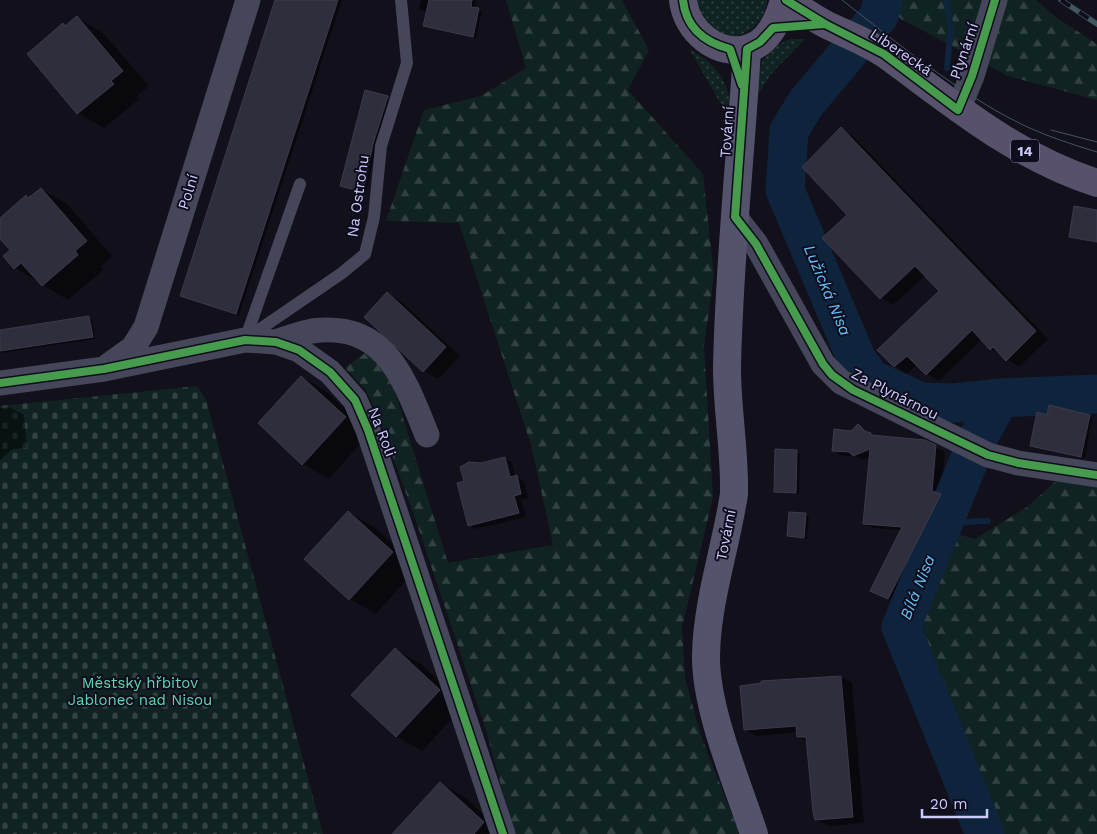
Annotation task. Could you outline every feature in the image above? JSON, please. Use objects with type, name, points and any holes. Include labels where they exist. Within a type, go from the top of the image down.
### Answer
[{"type":"main road","points":[[683,0],[687,18],[698,34],[714,44],[738,49]]},
{"type":"main road","name":"Liberecká","points":[[738,49],[760,42],[773,28],[785,0],[884,54],[958,110],[1008,142],[1048,163],[1097,183]]},
{"type":"main road","points":[[773,28],[831,26]]},
{"type":"street","name":"Polní","points":[[104,369],[133,348],[146,327],[248,0]]},
{"type":"street","name":"Plynární","points":[[958,110],[963,80],[995,0]]},
{"type":"street","name":"Tovární","points":[[738,49],[744,92],[734,217],[727,370],[735,467],[734,494],[709,626],[706,654],[708,686],[726,752],[754,834]]},
{"type":"street","name":"Za Plynárnou","points":[[734,217],[756,244],[816,353],[832,375],[853,390],[988,455],[1018,463],[1097,475]]},
{"type":"street","points":[[276,342],[312,331],[339,330],[361,335],[379,347],[394,362],[427,435]]},
{"type":"street","name":"Na Roli","points":[[0,384],[104,369],[245,340],[276,342],[299,350],[330,372],[355,400],[368,430],[503,834]]},
{"type":"lane","name":"Na Ostrohu","points":[[245,340],[275,317],[342,273],[365,254],[374,216],[381,146],[407,63],[401,0]]},
{"type":"lane","points":[[245,340],[300,184]]},
{"type":"green space","points":[[506,0],[622,0],[649,50],[628,90],[703,174],[714,276],[704,346],[713,497],[682,628],[685,678],[701,736],[739,832],[737,834],[514,834],[486,730],[416,521],[377,413],[365,389],[345,368],[368,351],[388,369],[448,563],[553,545],[531,445],[459,223],[386,221],[424,110],[481,96],[526,68]]},
{"type":"green space","points":[[696,0],[767,0],[765,11],[752,29],[743,34],[722,36],[704,23]]},
{"type":"green space","points":[[880,0],[1036,0],[1057,18],[1097,44],[1097,100],[1008,76],[901,19]]},
{"type":"green space","points":[[790,39],[805,39],[771,74],[757,96],[760,68],[766,55],[772,49]]},
{"type":"green space","points":[[690,50],[708,61],[722,78],[730,98],[730,120]]},
{"type":"green space","name":"Městský hřbitov Jablonec nad Nisou","points":[[197,386],[206,400],[323,834],[0,834],[0,406]]},
{"type":"green space","points":[[1056,481],[1097,487],[1097,834],[1000,834],[989,797],[911,627],[947,531],[975,539],[1027,507]]},
{"type":"building","points":[[275,0],[338,0],[236,314],[180,296]]},
{"type":"building","points":[[429,0],[472,0],[471,7],[479,8],[473,37],[423,26]]},
{"type":"building","points":[[77,16],[123,71],[111,81],[114,84],[77,114],[27,54],[63,23],[65,26]]},
{"type":"building","points":[[365,90],[388,96],[373,144],[363,192],[340,186]]},
{"type":"building","points":[[841,127],[1036,331],[1006,361],[993,347],[990,350],[972,330],[926,375],[907,356],[894,367],[877,350],[939,291],[915,266],[880,299],[822,238],[847,215],[802,167]]},
{"type":"building","points":[[41,188],[87,241],[75,251],[78,255],[42,286],[21,263],[14,269],[3,256],[10,250],[0,239],[0,218],[26,195],[28,198]]},
{"type":"building","points":[[1074,206],[1097,210],[1097,242],[1069,237]]},
{"type":"building","points":[[387,292],[446,347],[423,372],[364,317]]},
{"type":"building","points":[[89,316],[93,337],[0,351],[0,330]]},
{"type":"building","points":[[301,376],[346,417],[302,465],[258,423]]},
{"type":"building","points":[[1049,405],[1090,415],[1081,457],[1030,446],[1037,412],[1047,415]]},
{"type":"building","points":[[858,424],[865,431],[871,433],[871,435],[925,440],[936,445],[932,491],[941,494],[888,599],[870,591],[902,527],[863,524],[870,449],[853,456],[849,452],[832,451],[834,429],[851,431]]},
{"type":"building","points":[[775,449],[797,450],[796,493],[774,492]]},
{"type":"building","points":[[505,457],[510,477],[517,475],[521,494],[514,496],[519,513],[468,526],[457,483],[464,481],[460,467],[469,462],[481,463]]},
{"type":"building","points":[[348,511],[393,552],[349,600],[304,559]]},
{"type":"building","points":[[789,512],[806,513],[804,538],[787,536]]},
{"type":"building","points":[[395,648],[440,690],[396,737],[351,695]]},
{"type":"building","points":[[841,676],[853,817],[815,820],[806,737],[797,737],[796,726],[744,730],[740,686],[761,683],[761,681]]},
{"type":"building","points":[[440,782],[484,822],[474,834],[392,834]]},
{"type":"waterway","name":"Lužická Nisa","points":[[883,0],[879,16],[806,103],[789,131],[785,190],[857,360],[871,379],[921,402],[954,403],[1000,398],[1097,394]]},
{"type":"waterway","points":[[946,0],[951,27],[947,68]]},
{"type":"waterway","name":"Bílá Nisa","points":[[985,834],[901,627],[979,436],[1000,398]]},
{"type":"waterway","points":[[948,510],[960,522],[988,521]]},
{"type":"tram line","points":[[842,0],[929,67],[998,112],[1040,132],[1097,152]]},
{"type":"tram line","points":[[1051,130],[1097,142]]},
{"type":"railway","points":[[1061,0],[1097,24]]},
{"type":"cycle path","points":[[683,0],[692,26],[704,38],[730,49],[742,85]]},
{"type":"cycle path","points":[[786,0],[825,24],[884,54],[958,110],[972,76],[995,0]]},
{"type":"cycle path","points":[[825,24],[773,28],[760,42],[747,49],[735,217],[756,244],[823,364],[832,375],[853,390],[988,455],[1018,463],[1097,475]]},
{"type":"cycle path","points":[[0,383],[104,369],[245,340],[276,342],[299,350],[330,372],[355,400],[368,430],[503,834]]}]
